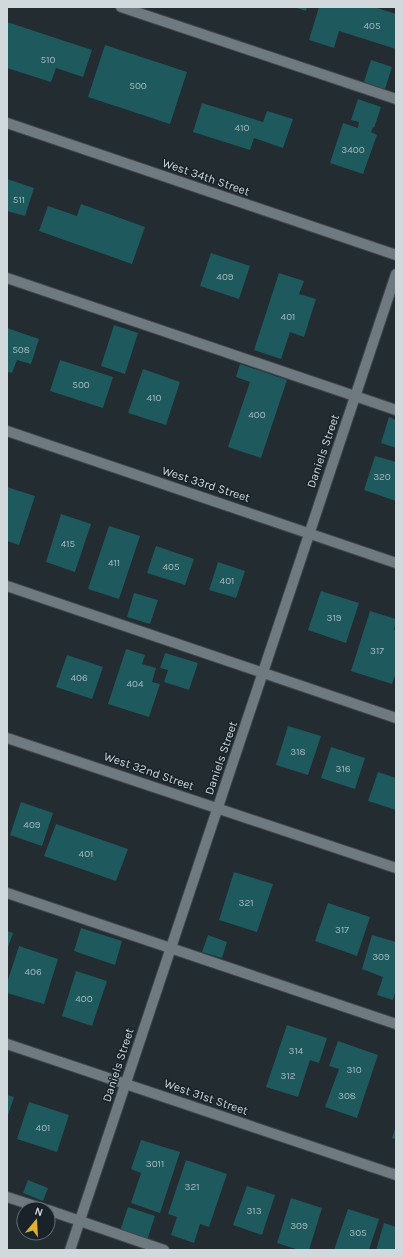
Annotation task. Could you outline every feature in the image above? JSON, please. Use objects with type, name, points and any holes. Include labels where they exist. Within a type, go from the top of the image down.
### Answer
[{"type":"street","points":[[121,7],[396,99]]},
{"type":"street","name":"West 34th Street","points":[[7,123],[396,255]]},
{"type":"street","name":"Daniels Street","points":[[70,1250],[396,274]]},
{"type":"street","points":[[7,278],[396,410]]},
{"type":"street","name":"West 33rd Street","points":[[7,432],[310,532],[396,563]]},
{"type":"street","points":[[7,586],[396,718]]},
{"type":"street","name":"West 32nd Street","points":[[7,738],[396,868]]},
{"type":"street","points":[[7,893],[396,1024]]},
{"type":"street","name":"West 31st Street","points":[[7,1044],[396,1175]]},
{"type":"street","points":[[7,1197],[19,1201]]},
{"type":"street","points":[[56,1213],[164,1250]]},
{"type":"building","points":[[294,7],[307,7],[306,11]]},
{"type":"building","points":[[319,7],[374,7],[396,14],[396,49],[339,31],[334,48],[309,40]]},
{"type":"building","points":[[7,22],[92,50],[83,77],[56,68],[51,82],[7,68]]},
{"type":"building","points":[[105,45],[187,72],[170,124],[88,97]]},
{"type":"building","points":[[371,60],[392,67],[385,89],[364,82]]},
{"type":"building","points":[[358,99],[381,107],[374,128],[373,127],[371,132],[377,135],[363,174],[330,163],[343,123],[358,128],[359,122],[351,120]]},
{"type":"building","points":[[202,103],[263,122],[267,111],[293,119],[283,148],[254,138],[250,150],[193,132]]},
{"type":"building","points":[[7,179],[34,188],[25,216],[7,211]]},
{"type":"building","points":[[81,204],[145,227],[132,264],[39,231],[48,206],[77,216]]},
{"type":"building","points":[[211,253],[250,266],[239,299],[200,286]]},
{"type":"building","points":[[279,273],[304,281],[299,294],[316,299],[304,337],[290,332],[281,359],[254,350]]},
{"type":"building","points":[[114,325],[138,333],[125,374],[101,366]]},
{"type":"building","points":[[7,328],[39,339],[31,364],[17,360],[12,373],[7,372]]},
{"type":"building","points":[[60,360],[113,377],[103,408],[50,391]]},
{"type":"building","points":[[240,364],[287,380],[261,458],[228,447],[250,382],[236,377]]},
{"type":"building","points":[[143,369],[180,382],[166,425],[128,413]]},
{"type":"building","points":[[389,417],[396,420],[396,448],[381,443]]},
{"type":"building","points":[[375,456],[396,462],[396,501],[364,490]]},
{"type":"building","points":[[7,487],[35,496],[19,545],[7,541]]},
{"type":"building","points":[[61,514],[91,524],[75,572],[46,562]]},
{"type":"building","points":[[109,526],[140,536],[119,599],[88,589]]},
{"type":"building","points":[[156,546],[194,559],[185,585],[147,573]]},
{"type":"building","points":[[218,562],[245,571],[236,598],[209,590]]},
{"type":"building","points":[[321,591],[359,603],[346,643],[308,630]]},
{"type":"building","points":[[134,593],[158,600],[150,624],[127,617]]},
{"type":"building","points":[[370,611],[396,619],[394,630],[396,630],[396,673],[392,684],[351,671]]},
{"type":"building","points":[[126,649],[145,655],[142,664],[156,668],[152,682],[160,684],[149,717],[108,704]]},
{"type":"building","points":[[165,653],[198,663],[189,690],[164,682],[168,670],[160,668]]},
{"type":"building","points":[[67,655],[103,667],[92,699],[56,687]]},
{"type":"building","points":[[288,726],[321,736],[308,775],[276,765]]},
{"type":"building","points":[[331,747],[365,758],[355,789],[321,778]]},
{"type":"building","points":[[378,772],[396,778],[396,810],[368,801]]},
{"type":"building","points":[[21,802],[53,813],[42,846],[10,835]]},
{"type":"building","points":[[56,824],[128,849],[116,881],[44,856]]},
{"type":"building","points":[[234,872],[273,884],[257,932],[219,920]]},
{"type":"building","points":[[328,903],[370,917],[357,956],[315,941]]},
{"type":"building","points":[[81,928],[122,941],[115,965],[74,951]]},
{"type":"building","points":[[7,931],[13,933],[7,950]]},
{"type":"building","points":[[208,935],[227,942],[222,958],[202,952]]},
{"type":"building","points":[[372,935],[396,942],[396,989],[393,1000],[377,995],[383,977],[362,969]]},
{"type":"building","points":[[19,946],[58,959],[44,1004],[7,993],[7,983]]},
{"type":"building","points":[[76,971],[107,981],[92,1026],[62,1016]]},
{"type":"building","points":[[287,1025],[327,1038],[319,1063],[310,1060],[298,1097],[266,1087]]},
{"type":"building","points":[[338,1041],[378,1055],[357,1118],[325,1107],[339,1069],[329,1066]]},
{"type":"building","points":[[7,1095],[14,1097],[7,1118]]},
{"type":"building","points":[[29,1102],[69,1115],[57,1152],[17,1139]]},
{"type":"building","points":[[396,1126],[396,1139],[392,1138]]},
{"type":"building","points":[[141,1140],[180,1152],[160,1213],[131,1203],[141,1173],[131,1169]]},
{"type":"building","points":[[186,1160],[227,1174],[209,1227],[200,1224],[194,1243],[171,1235],[177,1217],[168,1214]]},
{"type":"building","points":[[28,1180],[48,1188],[43,1201],[23,1193]]},
{"type":"building","points":[[247,1186],[275,1195],[262,1235],[233,1225]]},
{"type":"building","points":[[291,1198],[322,1208],[309,1250],[299,1250],[277,1243]]},
{"type":"building","points":[[128,1207],[155,1216],[147,1240],[120,1231]]},
{"type":"building","points":[[348,1209],[379,1219],[369,1250],[334,1250]]},
{"type":"building","points":[[384,1223],[396,1227],[396,1250],[376,1250]]}]
